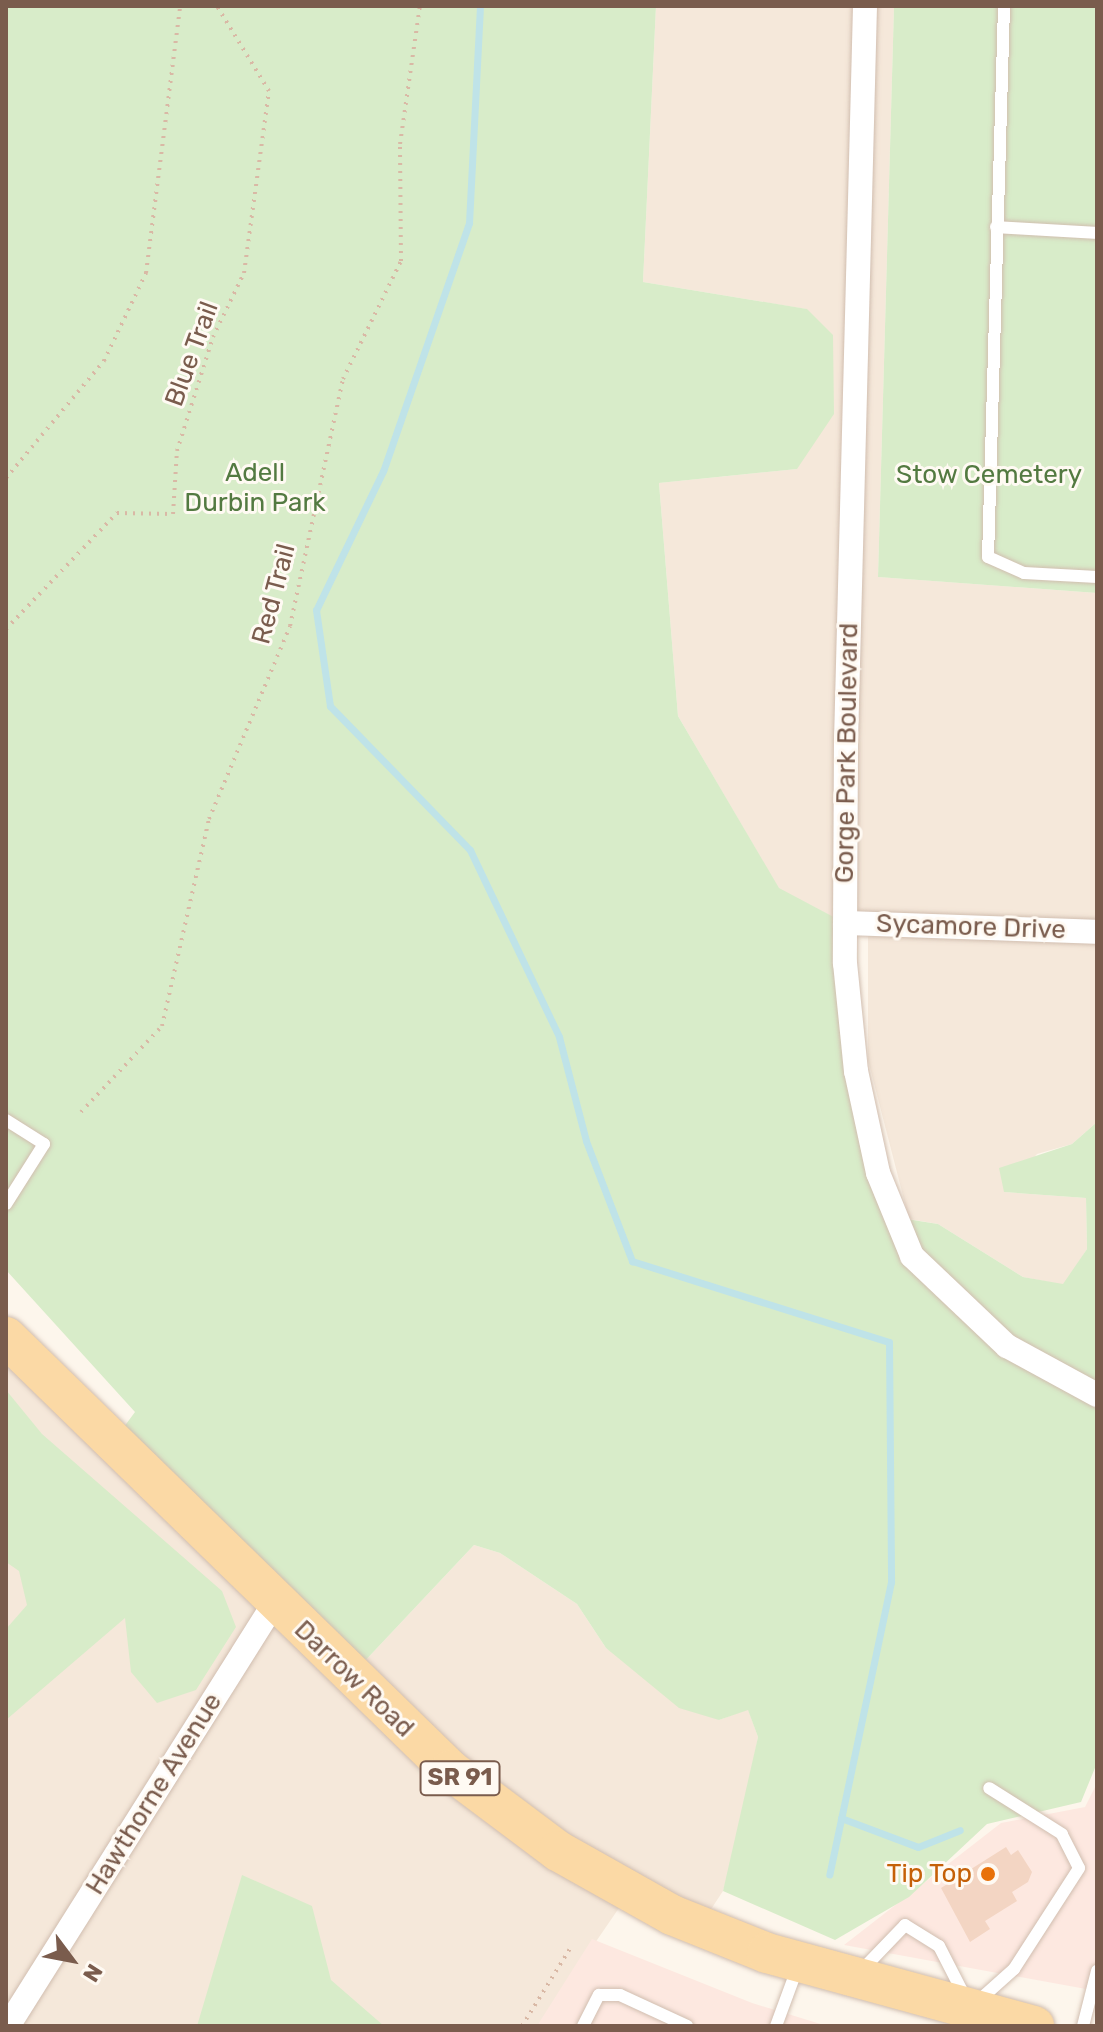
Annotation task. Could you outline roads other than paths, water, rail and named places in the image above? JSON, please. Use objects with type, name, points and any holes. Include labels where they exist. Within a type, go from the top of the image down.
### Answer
[{"type":"main road","name":"Darrow Road","points":[[6,1337],[274,1603],[450,1770],[558,1851],[672,1915],[800,1962],[1034,2026]]},
{"type":"street","name":"Gorge Park Boulevard","points":[[865,6],[845,923],[856,1071],[878,1173],[902,1237],[977,1324],[1097,1395]]},
{"type":"street","name":"Sycamore Drive","points":[[845,923],[1097,932]]},
{"type":"street","name":"Hawthorne Avenue","points":[[8,2026],[274,1603]]},
{"type":"lane","points":[[1004,6],[988,557],[1024,573],[1097,577]]},
{"type":"lane","points":[[996,227],[1097,233]]},
{"type":"lane","points":[[6,1120],[44,1144],[7,1199]]},
{"type":"lane","points":[[855,1977],[905,1925],[939,1946],[970,2008],[1014,1969],[1079,1868],[1062,1834],[989,1788]]},
{"type":"lane","points":[[776,2026],[800,1962]]},
{"type":"lane","points":[[1083,2026],[1097,1971]]},
{"type":"lane","points":[[583,2026],[599,1995],[620,1995],[687,2026]]},
{"type":"waterway","points":[[480,6],[469,223],[383,471],[316,610],[330,706],[470,850],[559,1037],[586,1141],[632,1261],[889,1342],[891,1582],[829,1875]]},
{"type":"waterway","points":[[841,1818],[918,1847],[960,1830]]},
{"type":"place","name":"Tip Top","points":[[988,1874]]},
{"type":"park label","name":"Stow Cemetery","points":[[989,475]]},
{"type":"park label","name":"Adell Durbin Park","points":[[255,488]]}]
